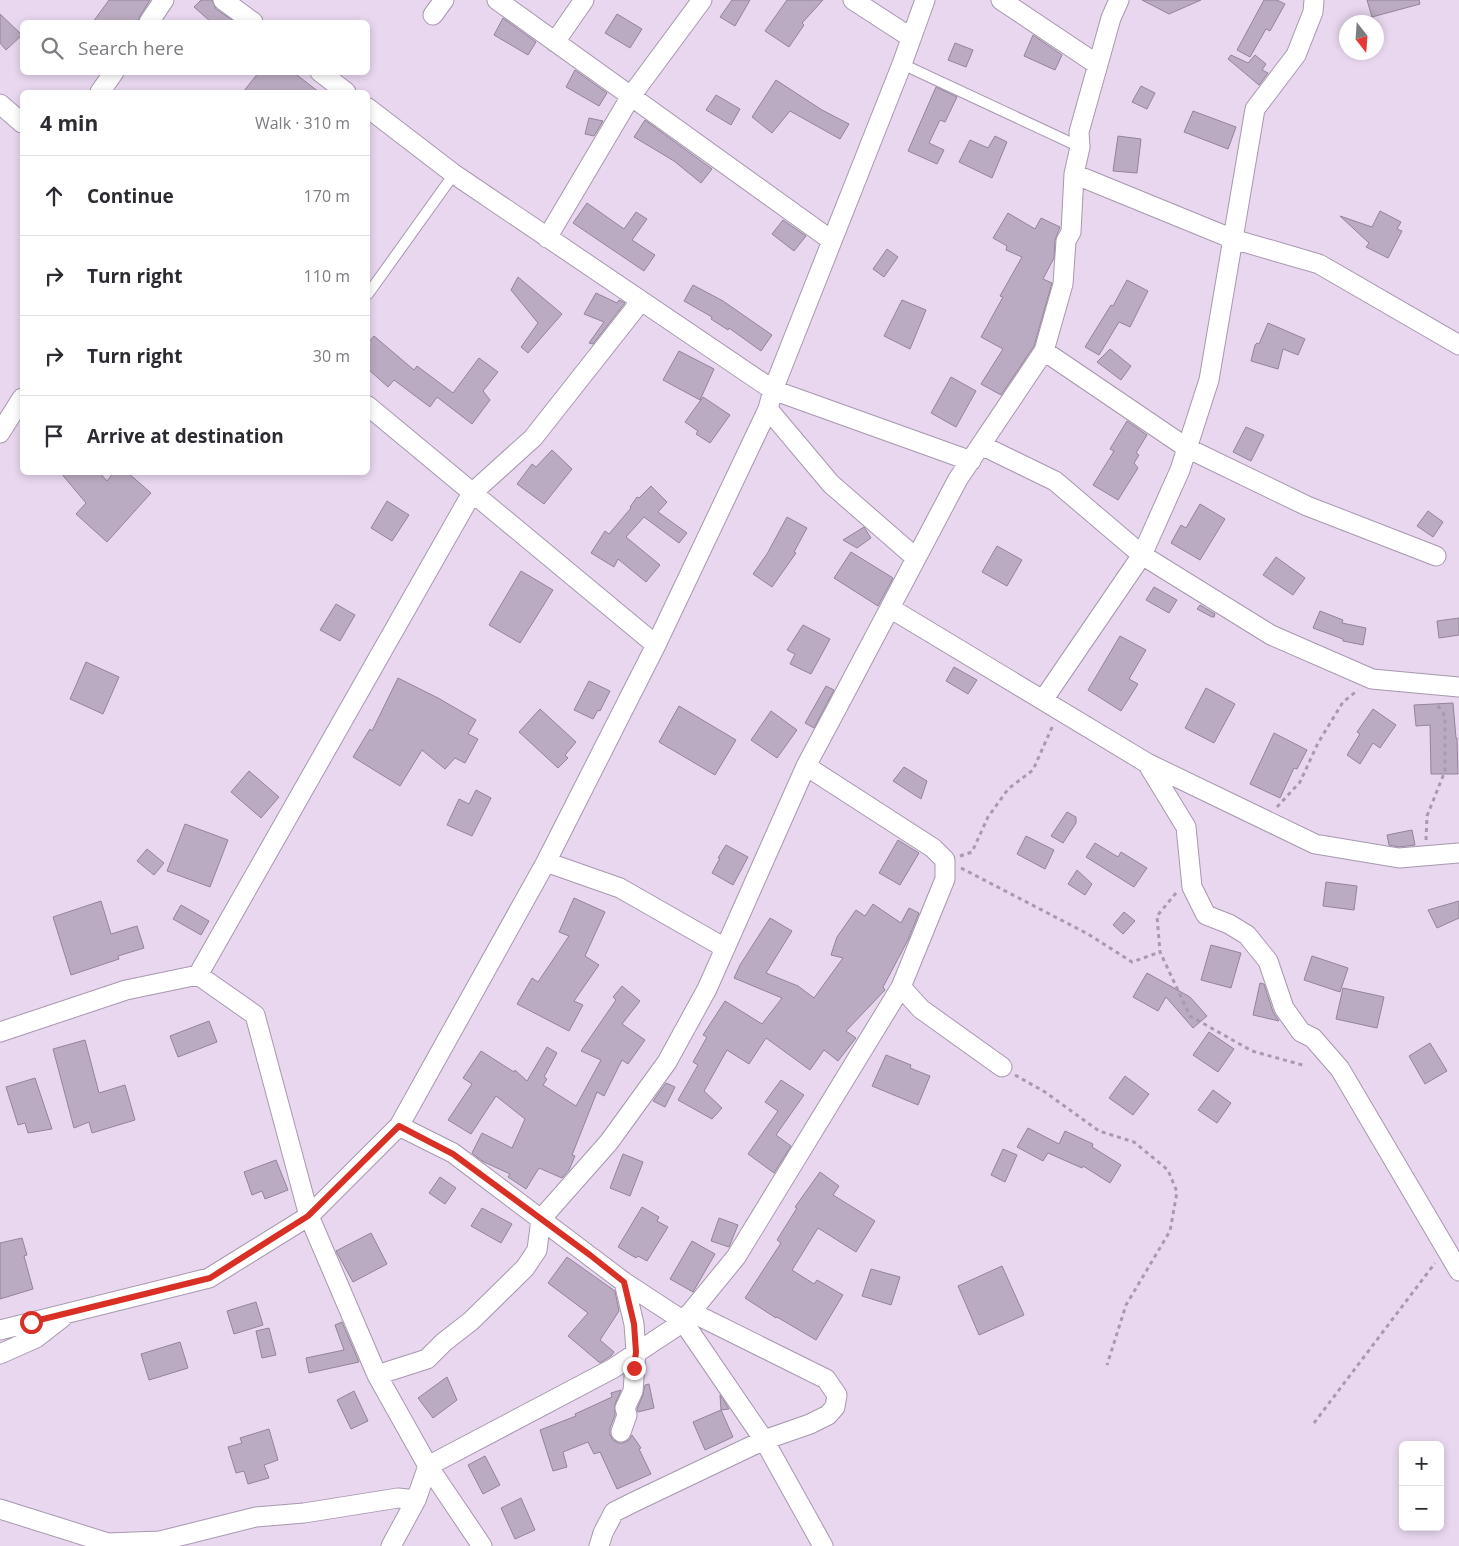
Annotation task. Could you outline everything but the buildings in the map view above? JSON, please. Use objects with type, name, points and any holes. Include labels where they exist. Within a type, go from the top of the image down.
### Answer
[{"type":"street","points":[[150,20],[164,0]]},
{"type":"street","points":[[223,0],[250,20]]},
{"type":"street","points":[[433,15],[444,0]]},
{"type":"street","points":[[497,0],[832,240]]},
{"type":"street","points":[[555,42],[584,0]]},
{"type":"street","points":[[547,238],[631,96],[702,0]]},
{"type":"street","points":[[853,0],[910,37]]},
{"type":"street","points":[[0,1330],[210,1278],[308,1216],[399,1126],[546,862],[656,645],[768,409],[773,390],[902,64],[910,37],[925,0]]},
{"type":"street","points":[[1001,0],[1098,65]]},
{"type":"street","points":[[377,1375],[427,1359],[444,1342],[471,1321],[525,1268],[537,1250],[541,1219],[609,1142],[667,1062],[707,989],[806,766],[958,480],[1044,351],[1063,284],[1066,241],[1070,232],[1074,174],[1080,147],[1079,132],[1111,18],[1119,0]]},
{"type":"street","points":[[1043,700],[1142,555],[1180,470],[1209,380],[1255,109],[1296,56],[1313,12],[1314,0]]},
{"type":"street","points":[[101,90],[112,75]]},
{"type":"street","points":[[324,75],[343,90]]},
{"type":"street","points":[[0,104],[20,121]]},
{"type":"street","points":[[370,110],[454,174],[773,390],[971,460]]},
{"type":"street","points":[[1074,174],[1233,238],[1319,264],[1459,345]]},
{"type":"street","points":[[198,976],[472,493],[533,438],[641,301]]},
{"type":"street","points":[[1044,351],[1187,448],[1307,506],[1436,556]]},
{"type":"street","points":[[0,433],[20,401]]},
{"type":"street","points":[[370,408],[656,645]]},
{"type":"street","points":[[768,409],[830,484],[916,558]]},
{"type":"street","points":[[981,445],[1055,480],[1142,555],[1271,635],[1372,679],[1459,687]]},
{"type":"street","points":[[890,608],[1147,763],[1315,844],[1399,858],[1459,853]]},
{"type":"street","points":[[1147,763],[1186,827],[1192,887],[1206,915],[1229,924],[1247,935],[1268,961],[1284,1008],[1301,1032],[1313,1038],[1340,1069],[1459,1271]]},
{"type":"street","points":[[391,1546],[416,1500],[428,1466],[612,1369],[676,1326],[687,1316],[736,1257],[901,987],[945,879],[945,860],[934,848],[806,766]]},
{"type":"street","points":[[546,862],[620,888],[725,948]]},
{"type":"street","points":[[0,1032],[126,990],[198,976],[255,1015],[308,1216],[377,1375],[428,1466],[482,1546]]},
{"type":"street","points":[[901,987],[922,1009],[1002,1068]]},
{"type":"street","points":[[399,1126],[453,1154],[624,1282],[687,1316],[826,1379],[837,1395],[835,1407],[828,1415],[810,1424],[764,1440],[614,1512],[602,1533],[599,1546]]},
{"type":"street","points":[[621,1432],[627,1415],[625,1408],[633,1391],[636,1352],[634,1324],[624,1282]]},
{"type":"street","points":[[0,1354],[36,1338],[67,1313]]},
{"type":"street","points":[[687,1316],[764,1440],[823,1546]]},
{"type":"street","points":[[0,1509],[108,1543],[160,1541],[256,1517],[304,1513],[398,1498],[416,1500]]},
{"type":"lane","points":[[902,64],[1080,147]]},
{"type":"lane","points":[[370,291],[454,174]]},
{"type":"path","points":[[1264,819],[1290,795],[1300,782],[1318,743],[1343,702],[1372,679]]},
{"type":"path","points":[[1425,856],[1427,816],[1445,770],[1445,716],[1433,698]]},
{"type":"path","points":[[945,860],[972,852],[988,817],[1008,789],[1033,770],[1061,710]]},
{"type":"path","points":[[945,860],[1088,934],[1132,962],[1160,952]]},
{"type":"path","points":[[1180,888],[1157,916],[1160,952],[1190,1016],[1252,1051],[1306,1066]]},
{"type":"path","points":[[1002,1068],[1045,1092],[1099,1131],[1134,1142],[1168,1170],[1177,1192],[1170,1231],[1126,1305],[1107,1365]]},
{"type":"path","points":[[1314,1423],[1446,1249]]},
{"type":"route","points":[[31,1322],[210,1278],[308,1216],[399,1126],[453,1154],[624,1282],[634,1324],[636,1352],[634,1368]]}]
